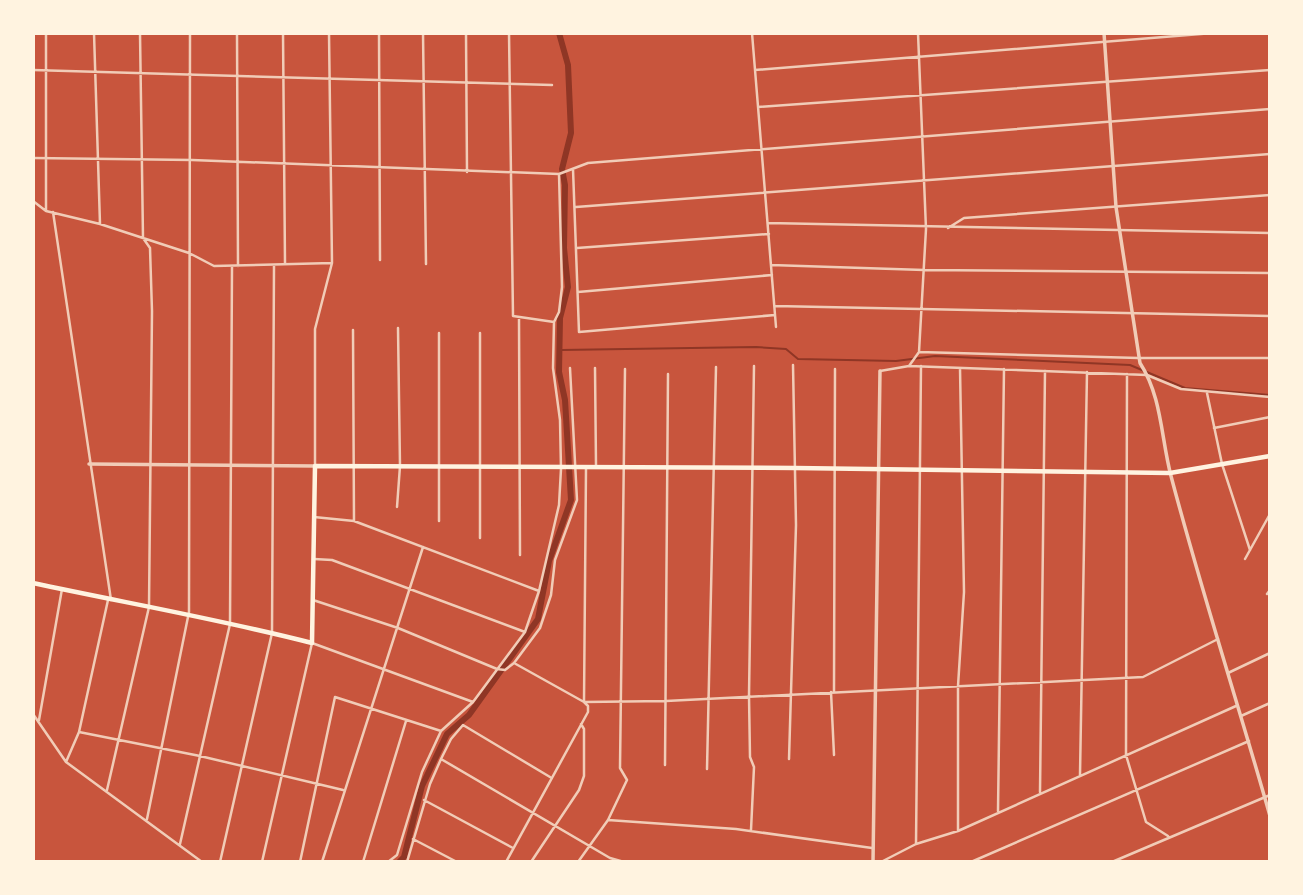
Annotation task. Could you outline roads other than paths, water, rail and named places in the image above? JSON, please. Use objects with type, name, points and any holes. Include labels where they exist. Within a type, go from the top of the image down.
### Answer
[{"type":"main road","points":[[33,583],[109,600],[189,612],[312,643],[315,466],[1170,473],[1270,456]]},
{"type":"street","points":[[46,33],[46,211]]},
{"type":"street","points":[[94,33],[100,224]]},
{"type":"street","points":[[107,790],[149,607],[150,248],[143,238],[140,33]]},
{"type":"street","points":[[147,819],[189,612],[189,253],[192,160],[190,33]]},
{"type":"street","points":[[237,33],[238,266]]},
{"type":"street","points":[[283,33],[285,263]]},
{"type":"street","points":[[89,464],[189,467],[315,466],[315,329],[332,263],[329,33]]},
{"type":"street","points":[[379,33],[380,260]]},
{"type":"street","points":[[423,33],[426,264]]},
{"type":"street","points":[[466,33],[467,172]]},
{"type":"street","points":[[509,33],[513,316],[554,322]]},
{"type":"street","points":[[752,33],[776,327]]},
{"type":"street","points":[[909,366],[919,352],[926,229],[918,33]]},
{"type":"street","points":[[1104,33],[1116,208],[1139,361],[1147,374],[1160,414],[1170,473],[1270,816]]},
{"type":"street","points":[[755,70],[1213,33]]},
{"type":"street","points":[[33,70],[283,78],[510,81],[552,85]]},
{"type":"street","points":[[758,107],[1270,70]]},
{"type":"street","points":[[33,158],[192,160],[283,166],[559,174],[588,163],[1270,109]]},
{"type":"street","points":[[576,207],[1270,155]]},
{"type":"street","points":[[573,169],[578,330],[581,333],[775,315]]},
{"type":"street","points":[[388,862],[397,855],[422,772],[440,731],[473,702],[524,632],[539,591],[559,505],[561,469],[560,420],[553,368],[554,322],[559,310],[562,287],[559,174]]},
{"type":"street","points":[[947,229],[964,218],[1270,195]]},
{"type":"street","points":[[33,201],[46,211],[100,224],[189,253],[214,266],[332,263]]},
{"type":"street","points":[[52,212],[109,600],[79,732],[66,762]]},
{"type":"street","points":[[768,223],[926,229],[1270,233]]},
{"type":"street","points":[[577,248],[769,234]]},
{"type":"street","points":[[771,265],[924,270],[1270,273]]},
{"type":"street","points":[[220,862],[272,633],[274,266]]},
{"type":"street","points":[[180,845],[230,624],[232,267]]},
{"type":"street","points":[[578,292],[772,275]]},
{"type":"street","points":[[775,306],[1270,316]]},
{"type":"street","points":[[519,319],[520,555]]},
{"type":"street","points":[[397,507],[400,466],[398,328]]},
{"type":"street","points":[[354,330],[354,521]]},
{"type":"street","points":[[439,333],[439,521]]},
{"type":"street","points":[[480,333],[481,538]]},
{"type":"street","points":[[919,352],[1139,361],[1270,358]]},
{"type":"street","points":[[789,759],[795,468],[793,365]]},
{"type":"street","points":[[751,830],[754,767],[750,757],[748,696],[754,366]]},
{"type":"street","points":[[916,845],[921,366]]},
{"type":"street","points":[[873,862],[873,689],[880,371],[921,366],[1147,374],[1181,389],[1270,397]]},
{"type":"street","points":[[707,769],[711,469],[716,367]]},
{"type":"street","points":[[313,600],[398,628],[497,669],[505,670],[514,663],[540,628],[551,595],[555,560],[577,500],[573,468],[570,368]]},
{"type":"street","points":[[595,368],[596,468]]},
{"type":"street","points":[[958,831],[958,686],[964,592],[960,368]]},
{"type":"street","points":[[578,862],[608,820],[627,780],[620,768],[626,468],[625,369]]},
{"type":"street","points":[[834,755],[837,470],[835,369]]},
{"type":"street","points":[[998,811],[1004,369]]},
{"type":"street","points":[[1040,792],[1045,371]]},
{"type":"street","points":[[1080,775],[1087,372]]},
{"type":"street","points":[[665,765],[668,374]]},
{"type":"street","points":[[1127,374],[1124,678],[1126,755],[1146,822],[1168,836]]},
{"type":"street","points":[[1207,393],[1222,464],[1250,550]]},
{"type":"street","points":[[1214,428],[1270,417]]},
{"type":"street","points":[[584,702],[586,468]]},
{"type":"street","points":[[1245,559],[1270,514]]},
{"type":"street","points":[[314,517],[354,521],[539,591]]},
{"type":"street","points":[[322,862],[369,708],[424,547]]},
{"type":"street","points":[[312,559],[332,560],[524,632]]},
{"type":"street","points":[[39,720],[62,589]]},
{"type":"street","points":[[584,702],[666,701],[1143,677],[1218,639]]},
{"type":"street","points":[[262,862],[312,643],[473,702]]},
{"type":"street","points":[[1228,673],[1270,653]]},
{"type":"street","points":[[506,862],[550,777],[588,712],[588,706],[584,702],[514,663]]},
{"type":"street","points":[[300,862],[335,697],[440,731]]},
{"type":"street","points":[[1240,716],[1270,702]]},
{"type":"street","points":[[881,862],[916,845],[958,831],[1237,706]]},
{"type":"street","points":[[33,713],[66,762],[202,862]]},
{"type":"street","points":[[363,862],[406,721]]},
{"type":"street","points":[[531,862],[579,790],[584,776],[584,729],[581,724]]},
{"type":"street","points":[[407,862],[425,800],[441,759],[451,739],[463,725],[550,777]]},
{"type":"street","points":[[79,732],[242,765],[343,790]]},
{"type":"street","points":[[971,862],[1249,741]]},
{"type":"street","points":[[441,759],[610,858],[624,862]]},
{"type":"street","points":[[1112,862],[1270,795]]},
{"type":"street","points":[[425,800],[513,848]]},
{"type":"street","points":[[608,820],[751,830],[872,848]]},
{"type":"street","points":[[413,839],[457,862]]},
{"type":"waterway","points":[[399,862],[404,857],[422,786],[447,734],[469,715],[538,619],[549,561],[571,500],[565,400],[559,372],[560,318],[568,287],[564,248],[565,185],[562,169],[571,133],[568,65],[559,33]]},
{"type":"waterway","points":[[561,350],[756,347],[786,349],[798,359],[896,361],[935,356],[1130,365],[1185,388],[1270,395]]}]
